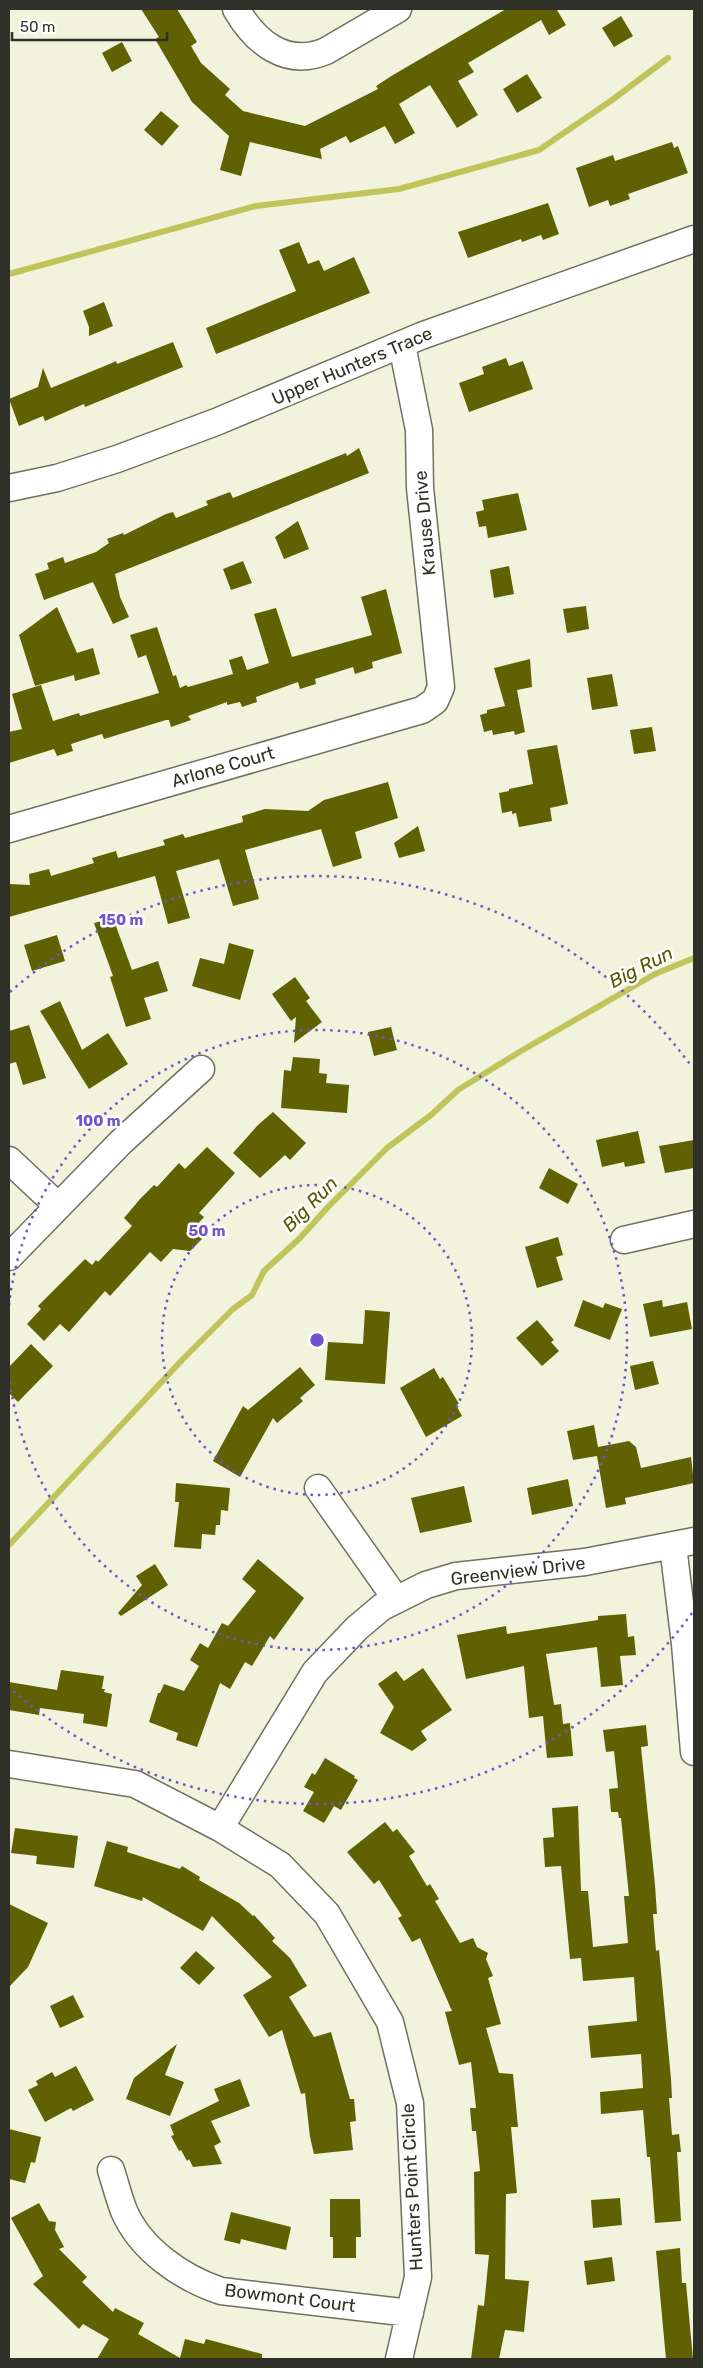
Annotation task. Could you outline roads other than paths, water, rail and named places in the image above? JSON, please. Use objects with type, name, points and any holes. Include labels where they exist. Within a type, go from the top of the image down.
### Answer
[{"type":"street","points":[[236,9],[246,27],[261,42],[298,58],[314,56],[326,51],[398,9]]},
{"type":"street","name":"Upper Hunters Trace","points":[[9,488],[57,478],[118,459],[216,422],[402,345],[515,302],[694,239]]},
{"type":"street","name":"Krause Drive","points":[[402,345],[419,430],[420,488],[442,687],[435,701]]},
{"type":"street","name":"Arlone Court","points":[[9,829],[422,710],[435,701]]},
{"type":"street","points":[[9,1257],[121,1142],[201,1069]]},
{"type":"street","points":[[9,1160],[58,1206]]},
{"type":"street","points":[[624,1240],[694,1224]]},
{"type":"street","points":[[318,1488],[396,1600]]},
{"type":"street","points":[[683,1543],[685,1644],[694,1752]]},
{"type":"street","name":"Greenview Drive","points":[[220,1828],[315,1672],[357,1628],[396,1600],[426,1585],[456,1576],[585,1562],[683,1543]]},
{"type":"street","name":"Hunters Point Circle","points":[[9,1764],[135,1784],[220,1828],[280,1865],[327,1914],[390,2022],[410,2103],[418,2277],[399,2359]]},
{"type":"street","name":"Bowmont Court","points":[[111,2170],[125,2212],[141,2237],[162,2259],[193,2279],[221,2291],[410,2313]]},
{"type":"waterway","points":[[9,274],[256,206],[399,189],[539,150],[612,100],[668,58]]},
{"type":"waterway","name":"Big Run","points":[[9,1545],[183,1359],[233,1309],[252,1295],[264,1271],[299,1239],[387,1148],[431,1115],[458,1090],[521,1051],[655,974],[694,958]]}]
